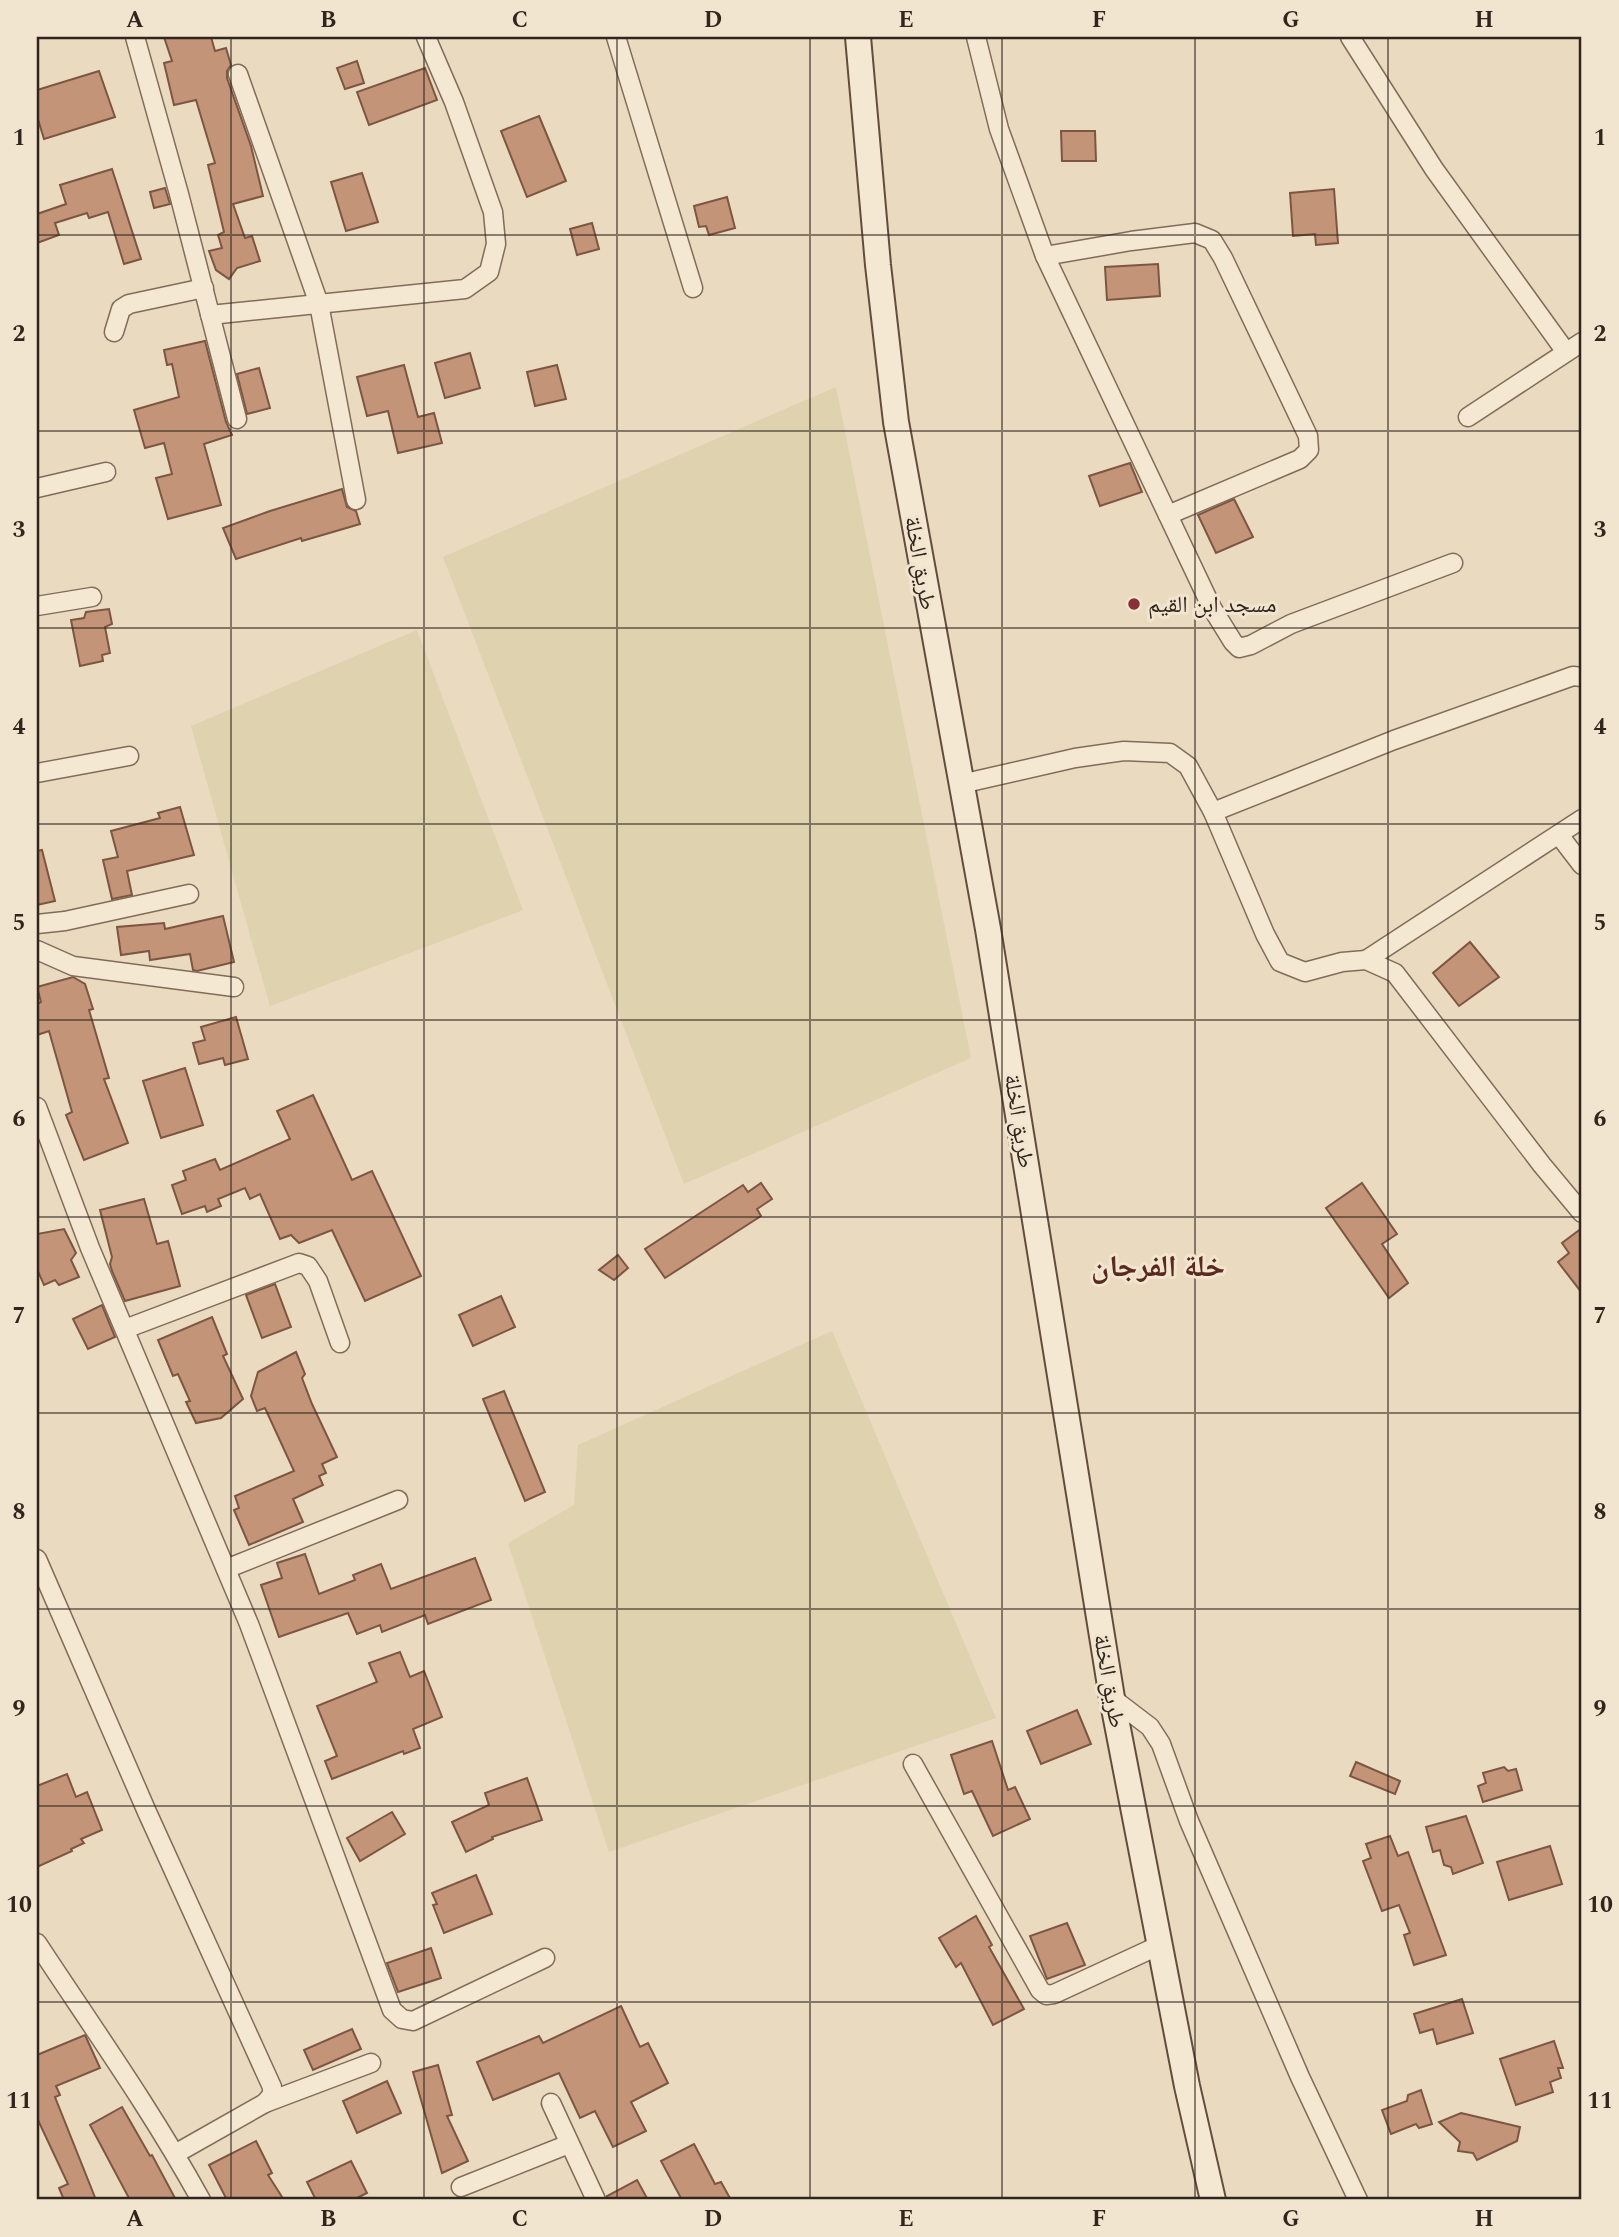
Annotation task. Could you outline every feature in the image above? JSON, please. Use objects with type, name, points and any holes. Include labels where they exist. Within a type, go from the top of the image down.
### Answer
[{"type":"street","points":[[135,37],[237,419]]},
{"type":"street","points":[[210,315],[465,289],[489,272],[496,244],[493,212],[454,102],[426,37]]},
{"type":"street","points":[[616,37],[693,288]]},
{"type":"street","name":"طريق الخلة","points":[[858,37],[878,265],[896,422],[988,929],[1112,1698],[1187,2086],[1213,2200]]},
{"type":"street","points":[[976,37],[999,129],[1045,256],[1212,608],[1239,648],[1251,645],[1292,624],[1453,563]]},
{"type":"street","points":[[1350,37],[1434,169],[1566,352]]},
{"type":"street","points":[[238,74],[319,304],[356,500]]},
{"type":"street","points":[[1045,256],[1195,233],[1212,240],[1303,424],[1308,436],[1309,450],[1300,459],[1168,515]]},
{"type":"street","points":[[114,332],[121,309],[130,304],[204,288]]},
{"type":"street","points":[[1468,417],[1582,342]]},
{"type":"street","points":[[37,488],[106,472]]},
{"type":"street","points":[[37,606],[92,597]]},
{"type":"street","points":[[1213,813],[1394,740],[1579,680]]},
{"type":"street","points":[[961,784],[1075,758],[1124,751],[1170,753],[1188,766],[1213,813],[1265,934],[1280,962],[1305,972],[1342,962],[1366,960],[1582,819]]},
{"type":"street","points":[[37,773],[129,756]]},
{"type":"street","points":[[1559,835],[1582,864]]},
{"type":"street","points":[[37,924],[189,894]]},
{"type":"street","points":[[37,950],[73,966],[234,987]]},
{"type":"street","points":[[1366,960],[1395,973],[1582,1213]]},
{"type":"street","points":[[37,1107],[90,1248],[249,1625],[392,2010],[402,2019],[413,2021],[545,1958]]},
{"type":"street","points":[[125,1329],[299,1264],[308,1266],[318,1281],[340,1343]]},
{"type":"street","points":[[226,1569],[397,1500]]},
{"type":"street","points":[[37,1559],[147,1812],[272,2087],[272,2095],[265,2103]]},
{"type":"street","points":[[1112,1698],[1150,1727],[1161,1744],[1189,1822],[1300,2077],[1358,2200]]},
{"type":"street","points":[[913,1764],[1040,1990],[1046,1995],[1054,1994],[1160,1945]]},
{"type":"street","points":[[37,1943],[110,2050],[201,2200]]},
{"type":"street","points":[[175,2154],[265,2103],[371,2063]]},
{"type":"street","points":[[551,2103],[596,2200]]},
{"type":"street","points":[[461,2187],[569,2144]]},
{"type":"shaded area","points":[[836,387],[971,1058],[684,1184],[443,557]]},
{"type":"shaded area","points":[[417,630],[523,910],[270,1006],[191,726]]},
{"type":"shaded area","points":[[832,1331],[996,1718],[609,1852],[508,1543],[574,1505],[578,1445]]},
{"type":"building","points":[[164,37],[211,37],[215,51],[226,48],[231,65],[227,78],[251,146],[263,196],[233,204],[245,238],[252,236],[260,261],[237,268],[229,279],[216,270],[209,251],[222,248],[218,235],[224,232],[208,165],[215,163],[196,100],[174,105],[164,63],[172,61]]},
{"type":"building","points":[[357,61],[364,83],[345,89],[337,68]]},
{"type":"building","points":[[425,68],[437,100],[369,125],[357,92]]},
{"type":"building","points":[[99,71],[115,117],[44,139],[37,116],[37,90]]},
{"type":"building","points":[[539,116],[566,181],[527,197],[501,131]]},
{"type":"building","points":[[1061,131],[1095,131],[1096,161],[1062,161]]},
{"type":"building","points":[[112,169],[141,259],[124,264],[108,212],[89,218],[87,213],[55,223],[59,235],[37,243],[37,214],[66,204],[60,185]]},
{"type":"building","points":[[362,173],[378,222],[346,231],[331,182]]},
{"type":"building","points":[[165,188],[170,204],[154,208],[150,192]]},
{"type":"building","points":[[1334,189],[1338,243],[1316,245],[1315,234],[1293,236],[1290,193]]},
{"type":"building","points":[[727,197],[735,228],[709,235],[706,226],[699,227],[694,206]]},
{"type":"building","points":[[592,223],[599,249],[577,255],[570,229]]},
{"type":"building","points":[[1158,264],[1160,296],[1107,300],[1105,267]]},
{"type":"building","points":[[205,341],[226,422],[232,435],[204,444],[221,505],[168,519],[156,478],[172,474],[164,443],[145,448],[134,410],[179,397],[172,364],[167,365],[164,350]]},
{"type":"building","points":[[470,353],[480,388],[445,398],[435,363]]},
{"type":"building","points":[[404,365],[418,417],[434,413],[442,443],[398,453],[388,411],[367,416],[357,377]]},
{"type":"building","points":[[557,365],[566,399],[535,406],[527,372]]},
{"type":"building","points":[[259,368],[270,408],[247,414],[237,374]]},
{"type":"building","points":[[1130,463],[1142,492],[1100,506],[1089,476]]},
{"type":"building","points":[[342,489],[347,507],[356,511],[360,524],[302,541],[301,538],[236,559],[223,528]]},
{"type":"building","points":[[1234,499],[1253,537],[1216,553],[1198,515]]},
{"type":"building","points":[[109,609],[112,624],[105,627],[110,653],[102,655],[103,661],[80,666],[71,620],[84,618],[86,612]]},
{"type":"building","points":[[180,807],[194,855],[127,871],[132,895],[112,899],[103,860],[118,857],[111,831],[160,818],[158,813]]},
{"type":"building","points":[[42,850],[55,901],[37,905],[37,851]]},
{"type":"building","points":[[223,916],[234,962],[197,971],[193,970],[190,954],[150,960],[149,951],[121,955],[117,927],[164,923],[165,929]]},
{"type":"building","points":[[1470,942],[1499,977],[1459,1006],[1433,973]]},
{"type":"building","points":[[73,977],[85,984],[93,1009],[89,1010],[109,1078],[104,1079],[128,1143],[84,1160],[66,1115],[72,1112],[49,1031],[37,1035],[37,1004],[41,1002],[37,987]]},
{"type":"building","points":[[236,1017],[248,1059],[225,1065],[223,1058],[199,1064],[193,1043],[205,1040],[201,1027]]},
{"type":"building","points":[[185,1068],[203,1125],[161,1138],[143,1081]]},
{"type":"building","points":[[313,1095],[352,1180],[372,1171],[421,1276],[365,1301],[332,1230],[299,1243],[291,1235],[280,1239],[260,1194],[250,1199],[245,1188],[218,1199],[221,1206],[207,1212],[205,1206],[182,1214],[172,1185],[186,1180],[183,1171],[215,1159],[220,1170],[290,1139],[277,1111]]},
{"type":"building","points":[[761,1183],[772,1199],[757,1209],[761,1216],[665,1278],[645,1249],[743,1185],[748,1192]]},
{"type":"building","points":[[1362,1183],[1397,1234],[1382,1244],[1408,1283],[1389,1298],[1326,1208]]},
{"type":"building","points":[[144,1199],[157,1244],[168,1241],[180,1286],[125,1301],[110,1264],[112,1257],[100,1210]]},
{"type":"building","points":[[1582,1228],[1582,1293],[1558,1262],[1569,1253],[1562,1243]]},
{"type":"building","points":[[64,1229],[76,1253],[71,1260],[79,1277],[59,1285],[55,1280],[44,1285],[37,1269],[37,1234]]},
{"type":"building","points":[[618,1255],[628,1268],[614,1280],[599,1270]]},
{"type":"building","points":[[275,1284],[291,1327],[262,1338],[246,1295]]},
{"type":"building","points":[[501,1296],[515,1327],[473,1346],[459,1315]]},
{"type":"building","points":[[102,1305],[115,1337],[88,1349],[73,1319]]},
{"type":"building","points":[[212,1317],[227,1354],[223,1356],[243,1399],[221,1418],[196,1423],[186,1402],[190,1401],[178,1374],[173,1376],[158,1340]]},
{"type":"building","points":[[296,1352],[305,1374],[302,1378],[312,1404],[337,1457],[322,1464],[326,1473],[319,1476],[323,1485],[293,1499],[303,1522],[249,1545],[234,1510],[239,1508],[235,1496],[294,1471],[265,1408],[257,1411],[251,1396],[258,1372]]},
{"type":"building","points":[[504,1391],[545,1492],[525,1501],[483,1399]]},
{"type":"building","points":[[305,1554],[319,1594],[355,1580],[353,1575],[381,1564],[391,1589],[475,1558],[491,1600],[428,1624],[425,1615],[382,1632],[380,1625],[357,1634],[348,1613],[279,1637],[261,1585],[282,1578],[277,1563]]},
{"type":"building","points":[[400,1652],[410,1677],[424,1671],[442,1717],[413,1729],[420,1748],[404,1754],[403,1751],[332,1779],[325,1761],[337,1756],[317,1706],[377,1682],[369,1663]]},
{"type":"building","points":[[1077,1710],[1091,1744],[1041,1764],[1027,1731]]},
{"type":"building","points":[[992,1741],[1008,1790],[1015,1787],[1030,1819],[993,1836],[972,1791],[964,1794],[951,1755]]},
{"type":"building","points":[[1356,1762],[1400,1781],[1395,1794],[1350,1776]]},
{"type":"building","points":[[1504,1767],[1508,1771],[1516,1769],[1522,1790],[1483,1802],[1478,1786],[1486,1783],[1483,1773]]},
{"type":"building","points":[[67,1774],[76,1797],[87,1792],[102,1830],[81,1839],[84,1843],[71,1849],[72,1851],[37,1867],[37,1786]]},
{"type":"building","points":[[527,1778],[542,1820],[492,1837],[493,1839],[466,1852],[452,1822],[489,1805],[485,1793]]},
{"type":"building","points":[[392,1812],[405,1834],[360,1861],[347,1838]]},
{"type":"building","points":[[1466,1816],[1483,1863],[1453,1874],[1451,1867],[1444,1865],[1440,1850],[1433,1852],[1426,1827]]},
{"type":"building","points":[[1390,1836],[1398,1856],[1408,1852],[1446,1955],[1414,1965],[1404,1935],[1410,1933],[1399,1905],[1382,1911],[1363,1861],[1371,1858],[1366,1844]]},
{"type":"building","points":[[1550,1846],[1562,1884],[1509,1900],[1497,1862]]},
{"type":"building","points":[[476,1875],[492,1914],[444,1933],[433,1905],[437,1904],[432,1893]]},
{"type":"building","points":[[976,1916],[992,1945],[989,1947],[1024,2009],[993,2025],[961,1963],[956,1967],[939,1938]]},
{"type":"building","points":[[1067,1923],[1085,1965],[1047,1979],[1030,1936]]},
{"type":"building","points":[[431,1948],[441,1978],[398,1992],[387,1963]]},
{"type":"building","points":[[1462,1999],[1473,2033],[1437,2044],[1433,2029],[1420,2033],[1414,2014]]},
{"type":"building","points":[[621,2006],[640,2047],[648,2043],[668,2083],[631,2102],[646,2131],[613,2147],[595,2111],[580,2118],[559,2073],[493,2100],[477,2062],[539,2036],[543,2043]]},
{"type":"building","points":[[352,2029],[361,2049],[313,2070],[304,2050]]},
{"type":"building","points":[[85,2035],[100,2068],[56,2086],[60,2095],[55,2097],[96,2200],[64,2200],[59,2188],[68,2184],[37,2118],[37,2055]]},
{"type":"building","points":[[1554,2041],[1563,2068],[1558,2068],[1561,2078],[1550,2082],[1553,2092],[1516,2105],[1500,2059]]},
{"type":"building","points":[[438,2065],[452,2115],[447,2116],[468,2161],[442,2173],[413,2072]]},
{"type":"building","points":[[387,2081],[401,2113],[357,2133],[343,2101]]},
{"type":"building","points":[[1421,2090],[1432,2124],[1419,2128],[1416,2124],[1391,2134],[1382,2110],[1407,2101],[1408,2095]]},
{"type":"building","points":[[122,2107],[176,2200],[130,2200],[90,2125]]},
{"type":"building","points":[[1461,2113],[1520,2127],[1517,2141],[1477,2160],[1473,2153],[1458,2151],[1460,2142],[1439,2122]]},
{"type":"building","points":[[256,2141],[272,2173],[268,2175],[284,2200],[227,2200],[209,2165]]},
{"type":"building","points":[[694,2144],[715,2184],[721,2182],[731,2200],[682,2200],[661,2161]]},
{"type":"building","points":[[351,2161],[367,2193],[353,2200],[316,2200],[307,2182]]},
{"type":"building","points":[[637,2180],[648,2200],[607,2200],[607,2196]]},
{"type":"place","name":"مسجد ابن القيم","points":[[1134,604]]},
{"type":"district","name":"خلة الفرجان","points":[[1158,1266]]}]
